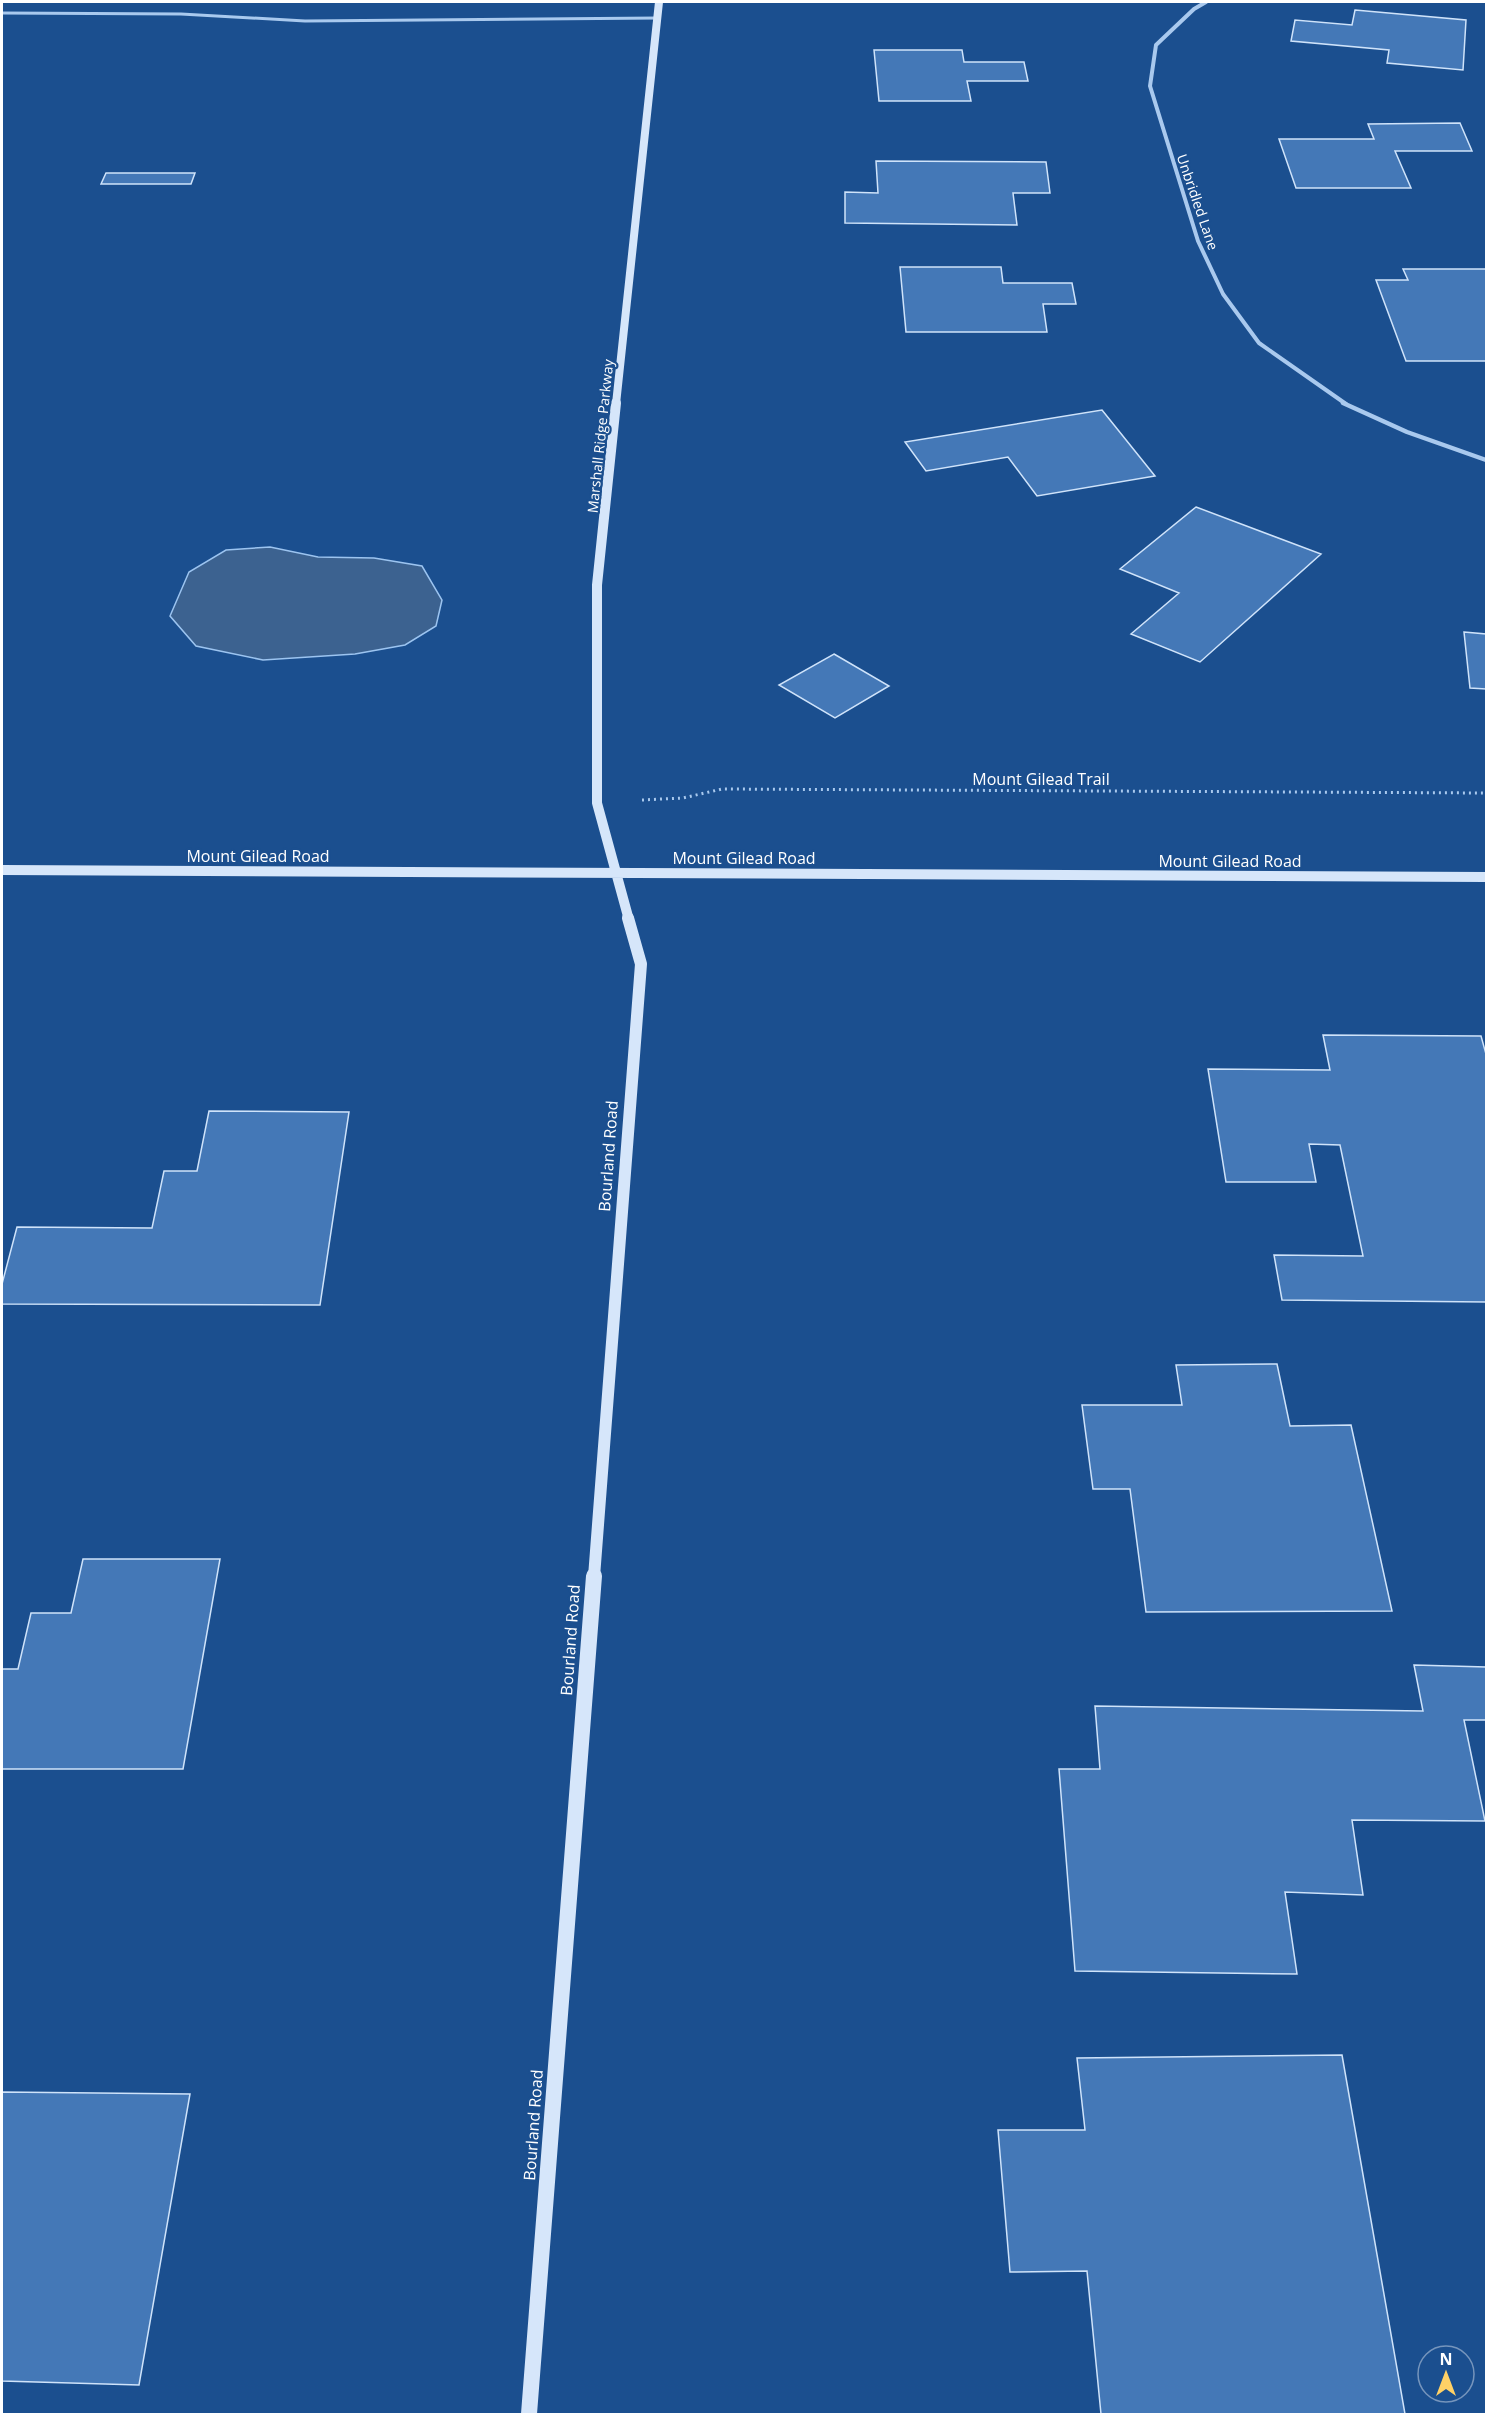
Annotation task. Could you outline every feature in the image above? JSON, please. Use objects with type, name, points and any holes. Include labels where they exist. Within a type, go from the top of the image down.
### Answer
[{"type":"street","name":"Marshall Ridge Parkway","points":[[617,872],[597,803],[597,585],[659,2]]},
{"type":"street","name":"Unbridled Lane","points":[[1206,2],[1194,9],[1156,45],[1150,86],[1198,241],[1223,294],[1259,344],[1345,404],[1407,432],[1486,460]]},
{"type":"street","name":"Mount Gilead Road","points":[[2,870],[1486,877]]},
{"type":"street","name":"Bourland Road","points":[[529,2415],[641,964],[617,872]]},
{"type":"lane","points":[[2,13],[180,14],[305,21],[658,18]]},
{"type":"path","name":"Mount Gilead Trail","points":[[597,803],[683,798],[722,789],[1486,793]]},
{"type":"water","points":[[270,547],[318,557],[374,558],[422,566],[442,600],[436,626],[405,645],[355,654],[263,660],[196,646],[170,616],[189,572],[226,550]]},
{"type":"building","points":[[1355,10],[1466,20],[1463,70],[1387,63],[1389,50],[1291,41],[1295,20],[1352,25]]},
{"type":"building","points":[[874,50],[962,50],[964,62],[1024,62],[1028,81],[967,81],[971,101],[879,101]]},
{"type":"building","points":[[1460,123],[1472,151],[1395,151],[1411,188],[1296,188],[1279,139],[1374,139],[1368,124]]},
{"type":"building","points":[[876,161],[1046,162],[1050,193],[1013,193],[1017,225],[845,223],[845,192],[878,193]]},
{"type":"building","points":[[106,173],[195,173],[191,184],[101,184]]},
{"type":"building","points":[[900,267],[1001,267],[1003,283],[1072,283],[1076,304],[1043,304],[1047,332],[906,332]]},
{"type":"building","points":[[1403,269],[1486,269],[1486,361],[1406,361],[1376,280],[1408,280]]},
{"type":"building","points":[[1102,410],[1155,476],[1037,496],[1008,457],[926,471],[905,442]]},
{"type":"building","points":[[1196,507],[1321,554],[1200,662],[1131,634],[1179,593],[1120,569]]},
{"type":"building","points":[[1464,632],[1486,634],[1486,689],[1470,688]]},
{"type":"building","points":[[834,654],[889,686],[835,718],[779,685]]},
{"type":"building","points":[[1323,1035],[1481,1036],[1486,1054],[1486,1302],[1282,1300],[1274,1255],[1363,1256],[1340,1145],[1309,1144],[1316,1182],[1226,1182],[1208,1069],[1330,1070]]},
{"type":"building","points":[[209,1111],[349,1112],[320,1305],[2,1304],[2,1284],[17,1227],[152,1228],[164,1171],[197,1171]]},
{"type":"building","points":[[1277,1364],[1290,1426],[1351,1425],[1392,1611],[1146,1612],[1130,1489],[1093,1489],[1082,1405],[1182,1405],[1176,1365]]},
{"type":"building","points":[[83,1559],[220,1559],[183,1769],[2,1769],[2,1669],[18,1669],[31,1613],[71,1613]]},
{"type":"building","points":[[1414,1665],[1486,1667],[1486,1720],[1464,1720],[1485,1821],[1352,1820],[1363,1895],[1285,1892],[1297,1974],[1075,1971],[1059,1769],[1100,1769],[1095,1706],[1423,1711]]},
{"type":"building","points":[[1342,2055],[1405,2414],[1101,2414],[1087,2271],[1010,2272],[998,2130],[1085,2130],[1077,2058]]},
{"type":"building","points":[[2,2092],[190,2094],[139,2385],[2,2381]]}]
